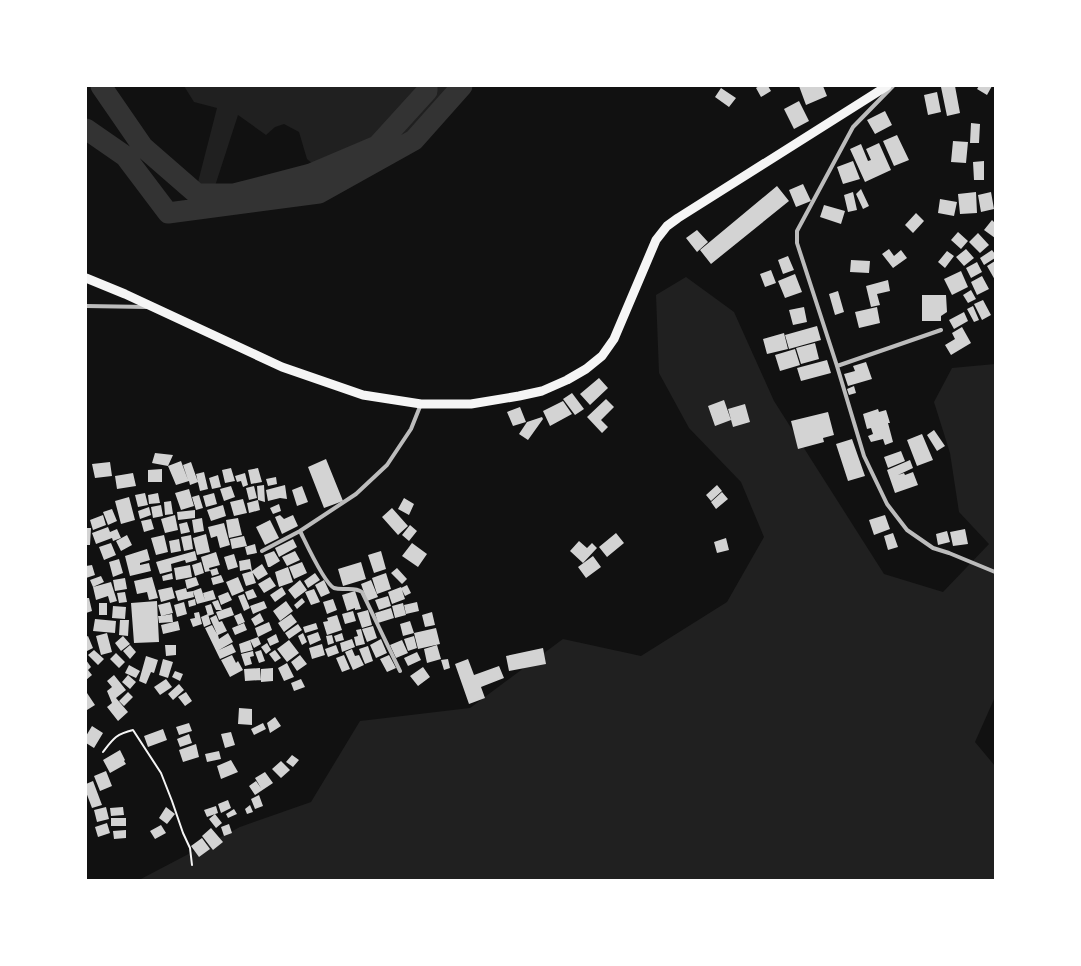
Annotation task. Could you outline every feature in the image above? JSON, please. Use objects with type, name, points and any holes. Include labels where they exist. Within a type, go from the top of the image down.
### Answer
[{"type":"main road","points":[[86,278],[153,307],[282,367],[363,395],[421,404],[471,404],[542,391],[567,380],[586,369],[602,356],[614,339],[656,240],[667,226],[887,86]]},
{"type":"street","points":[[893,86],[853,127],[797,231],[797,243],[837,366],[864,456],[887,504],[907,530],[932,548],[949,553],[995,572]]},
{"type":"street","points":[[86,306],[153,307]]},
{"type":"street","points":[[837,366],[942,330]]},
{"type":"street","points":[[262,551],[300,531],[356,494],[387,465],[412,429],[421,404]]},
{"type":"street","points":[[300,531],[324,577],[330,584],[335,588],[355,589],[362,592],[400,671]]},
{"type":"path","points":[[103,752],[120,733],[133,730],[161,773],[183,834],[190,848],[192,865]]},
{"type":"shaded area","points":[[184,86],[453,86],[413,132],[368,157],[327,176],[307,159],[299,132],[284,124],[275,127],[266,135],[238,115],[215,186],[197,186],[217,108],[194,102]]},
{"type":"shaded area","points":[[686,277],[734,312],[774,401],[884,574],[943,592],[989,544],[959,512],[950,453],[934,402],[952,368],[995,364],[995,697],[975,742],[995,766],[995,880],[139,880],[240,827],[311,802],[360,721],[470,708],[563,639],[641,656],[727,602],[764,537],[741,482],[689,428],[659,373],[656,295]]},
{"type":"building","points":[[759,86],[768,86],[771,91],[761,97],[756,88]]},
{"type":"building","points":[[799,86],[823,86],[827,96],[806,105]]},
{"type":"building","points":[[955,86],[960,113],[947,116],[941,87]]},
{"type":"building","points":[[979,86],[992,86],[987,95],[977,89]]},
{"type":"building","points":[[721,88],[736,98],[729,107],[715,97]]},
{"type":"building","points":[[937,92],[941,112],[928,115],[924,95]]},
{"type":"building","points":[[799,101],[809,121],[794,129],[784,109]]},
{"type":"building","points":[[885,111],[892,125],[875,134],[867,120]]},
{"type":"building","points":[[971,123],[980,124],[979,143],[970,143]]},
{"type":"building","points":[[897,135],[909,160],[894,166],[883,141]]},
{"type":"building","points":[[953,141],[968,142],[966,163],[951,162]]},
{"type":"building","points":[[879,143],[891,170],[865,182],[850,149],[861,144],[868,161],[871,160],[866,149]]},
{"type":"building","points":[[853,161],[860,179],[843,184],[837,167]]},
{"type":"building","points":[[984,161],[984,180],[974,180],[973,162]]},
{"type":"building","points":[[803,184],[811,201],[796,207],[789,190]]},
{"type":"building","points":[[777,186],[789,201],[711,264],[700,250]]},
{"type":"building","points":[[861,189],[869,206],[863,209],[856,194]]},
{"type":"building","points":[[853,192],[857,210],[848,212],[844,195]]},
{"type":"building","points":[[976,192],[977,213],[960,214],[958,194]]},
{"type":"building","points":[[991,192],[994,209],[981,212],[978,195]]},
{"type":"building","points":[[940,199],[957,202],[954,216],[938,213]]},
{"type":"building","points":[[824,205],[845,211],[841,224],[820,217]]},
{"type":"building","points":[[916,213],[924,221],[913,233],[905,225]]},
{"type":"building","points":[[992,220],[995,223],[995,238],[984,230]]},
{"type":"building","points":[[697,230],[708,242],[697,252],[686,238]]},
{"type":"building","points":[[958,232],[968,241],[961,249],[951,240]]},
{"type":"building","points":[[978,233],[989,245],[980,253],[969,242]]},
{"type":"building","points":[[889,249],[894,256],[901,250],[907,258],[893,268],[882,254]]},
{"type":"building","points":[[966,249],[974,258],[964,266],[956,257]]},
{"type":"building","points":[[992,250],[995,254],[995,258],[984,265],[980,258]]},
{"type":"building","points":[[947,251],[954,256],[945,268],[938,262]]},
{"type":"building","points":[[788,256],[794,270],[783,274],[778,260]]},
{"type":"building","points":[[851,260],[870,261],[869,273],[850,272]]},
{"type":"building","points":[[995,261],[995,280],[987,266]]},
{"type":"building","points":[[977,262],[982,272],[971,278],[966,268]]},
{"type":"building","points":[[771,270],[776,283],[765,287],[760,274]]},
{"type":"building","points":[[961,271],[968,287],[952,295],[944,279]]},
{"type":"building","points":[[795,274],[802,292],[785,298],[778,281]]},
{"type":"building","points":[[982,276],[989,289],[977,295],[971,282]]},
{"type":"building","points":[[888,280],[890,291],[877,294],[880,305],[871,307],[866,286]]},
{"type":"building","points":[[971,290],[976,299],[968,303],[963,295]]},
{"type":"building","points":[[838,291],[844,312],[835,315],[829,294]]},
{"type":"building","points":[[922,295],[946,295],[947,312],[941,316],[941,321],[922,321]]},
{"type":"building","points":[[983,300],[991,315],[982,320],[974,304]]},
{"type":"building","points":[[973,306],[979,320],[974,322],[967,309]]},
{"type":"building","points":[[804,307],[807,322],[793,325],[789,310]]},
{"type":"building","points":[[877,307],[880,323],[859,328],[855,312]]},
{"type":"building","points":[[964,312],[968,321],[954,329],[949,320]]},
{"type":"building","points":[[817,326],[821,340],[789,349],[785,335]]},
{"type":"building","points":[[962,327],[971,343],[951,355],[945,345],[955,339],[952,333]]},
{"type":"building","points":[[784,333],[788,349],[767,354],[763,339]]},
{"type":"building","points":[[815,343],[819,359],[801,364],[796,348]]},
{"type":"building","points":[[795,349],[800,365],[780,371],[775,355]]},
{"type":"building","points":[[827,360],[831,373],[801,381],[797,368]]},
{"type":"building","points":[[866,362],[872,379],[848,386],[844,374],[855,371],[853,366]]},
{"type":"building","points":[[599,378],[608,388],[590,405],[580,394]]},
{"type":"building","points":[[854,386],[856,393],[849,395],[847,389]]},
{"type":"building","points":[[572,393],[584,409],[575,415],[563,399]]},
{"type":"building","points":[[606,399],[614,407],[601,420],[608,427],[602,433],[587,417]]},
{"type":"building","points":[[724,400],[731,420],[715,426],[708,406]]},
{"type":"building","points":[[563,401],[572,414],[550,426],[543,411]]},
{"type":"building","points":[[745,404],[750,422],[733,427],[728,409]]},
{"type":"building","points":[[520,407],[526,422],[513,426],[507,412]]},
{"type":"building","points":[[878,409],[879,412],[886,410],[890,423],[888,423],[893,442],[885,445],[883,439],[871,442],[868,436],[873,434],[871,428],[867,429],[863,414]]},
{"type":"building","points":[[828,412],[834,435],[823,438],[824,442],[798,449],[791,421]]},
{"type":"building","points":[[542,417],[543,419],[528,440],[519,434],[527,422]]},
{"type":"building","points":[[934,430],[945,446],[937,451],[927,435]]},
{"type":"building","points":[[922,434],[933,460],[917,466],[907,440]]},
{"type":"building","points":[[852,439],[865,476],[848,481],[836,444]]},
{"type":"building","points":[[901,451],[905,461],[888,468],[884,457]]},
{"type":"building","points":[[155,453],[173,455],[168,466],[152,463]]},
{"type":"building","points":[[326,459],[343,501],[324,508],[308,467]]},
{"type":"building","points":[[910,460],[913,468],[898,475],[904,473],[905,475],[913,472],[918,485],[895,493],[887,470]]},
{"type":"building","points":[[181,461],[188,480],[183,465],[191,462],[198,482],[190,485],[189,481],[176,485],[168,466]]},
{"type":"building","points":[[110,462],[112,476],[95,478],[92,464]]},
{"type":"building","points":[[231,468],[235,481],[225,483],[222,470]]},
{"type":"building","points":[[258,468],[262,482],[251,484],[248,470]]},
{"type":"building","points":[[162,469],[162,482],[148,482],[148,470]]},
{"type":"building","points":[[204,472],[208,489],[200,491],[196,474]]},
{"type":"building","points":[[133,473],[136,486],[117,489],[115,476]]},
{"type":"building","points":[[245,473],[248,485],[243,487],[241,481],[237,482],[235,476]]},
{"type":"building","points":[[218,475],[221,487],[212,489],[209,478]]},
{"type":"building","points":[[276,477],[277,484],[268,486],[266,479]]},
{"type":"building","points":[[264,485],[265,502],[258,500],[257,486]]},
{"type":"building","points":[[285,485],[287,499],[280,498],[268,501],[266,490]]},
{"type":"building","points":[[717,485],[722,491],[711,501],[706,495]]},
{"type":"building","points":[[231,486],[235,497],[224,501],[220,489]]},
{"type":"building","points":[[254,486],[257,498],[249,500],[246,488]]},
{"type":"building","points":[[302,486],[308,502],[297,506],[292,490]]},
{"type":"building","points":[[189,489],[194,506],[181,510],[175,493]]},
{"type":"building","points":[[722,492],[728,499],[716,509],[711,502]]},
{"type":"building","points":[[145,493],[148,505],[138,507],[135,495]]},
{"type":"building","points":[[158,493],[160,503],[149,504],[148,495]]},
{"type":"building","points":[[214,493],[217,504],[206,507],[203,496]]},
{"type":"building","points":[[199,495],[203,508],[196,510],[192,497]]},
{"type":"building","points":[[129,497],[135,520],[121,524],[115,501]]},
{"type":"building","points":[[404,498],[414,504],[409,515],[398,509]]},
{"type":"building","points":[[243,499],[247,513],[234,516],[230,502]]},
{"type":"building","points":[[258,500],[260,510],[249,513],[247,503]]},
{"type":"building","points":[[171,501],[173,514],[165,515],[164,502]]},
{"type":"building","points":[[279,504],[281,511],[273,514],[270,508]]},
{"type":"building","points":[[161,505],[163,516],[153,518],[151,507]]},
{"type":"building","points":[[223,505],[226,516],[211,521],[207,510]]},
{"type":"building","points":[[149,507],[151,515],[140,519],[138,511]]},
{"type":"building","points":[[392,508],[408,526],[398,535],[382,517]]},
{"type":"building","points":[[112,509],[117,521],[108,525],[103,512]]},
{"type":"building","points":[[195,510],[195,518],[178,520],[177,512]]},
{"type":"building","points":[[103,515],[106,525],[93,530],[90,520]]},
{"type":"building","points":[[175,515],[178,530],[165,533],[161,519]]},
{"type":"building","points":[[280,515],[284,519],[293,515],[298,526],[282,534],[275,517]]},
{"type":"building","points":[[885,515],[890,529],[874,535],[869,520]]},
{"type":"building","points":[[202,518],[204,531],[194,533],[192,520]]},
{"type":"building","points":[[238,518],[242,535],[229,538],[226,520]]},
{"type":"building","points":[[151,519],[154,529],[144,532],[141,521]]},
{"type":"building","points":[[270,520],[279,538],[265,545],[256,527]]},
{"type":"building","points":[[187,522],[190,532],[181,534],[179,524]]},
{"type":"building","points":[[224,523],[230,545],[220,548],[217,536],[211,538],[208,527]]},
{"type":"building","points":[[410,525],[417,531],[409,541],[402,535]]},
{"type":"building","points":[[108,527],[110,532],[117,529],[121,538],[113,541],[112,538],[96,544],[92,533]]},
{"type":"building","points":[[86,528],[91,528],[90,545],[86,545]]},
{"type":"building","points":[[965,529],[968,544],[953,546],[950,532]]},
{"type":"building","points":[[947,531],[950,542],[938,545],[936,534]]},
{"type":"building","points":[[616,533],[624,543],[607,557],[599,547]]},
{"type":"building","points":[[893,533],[898,547],[888,550],[884,536]]},
{"type":"building","points":[[206,534],[210,552],[197,555],[193,538]]},
{"type":"building","points":[[127,535],[132,545],[121,551],[116,541]]},
{"type":"building","points":[[164,535],[168,552],[156,555],[151,538]]},
{"type":"building","points":[[191,535],[193,549],[184,551],[181,537]]},
{"type":"building","points":[[244,536],[247,546],[232,549],[230,539]]},
{"type":"building","points":[[726,538],[729,550],[717,553],[714,542]]},
{"type":"building","points":[[179,539],[181,551],[171,553],[169,541]]},
{"type":"building","points":[[293,539],[297,547],[279,557],[275,548]]},
{"type":"building","points":[[579,541],[587,548],[592,543],[597,548],[583,563],[570,551]]},
{"type":"building","points":[[111,543],[116,555],[104,560],[99,547]]},
{"type":"building","points":[[412,543],[427,554],[418,567],[402,556]]},
{"type":"building","points":[[255,544],[257,553],[247,555],[245,547]]},
{"type":"building","points":[[147,549],[150,560],[140,563],[140,565],[149,563],[151,571],[130,576],[125,556]]},
{"type":"building","points":[[195,551],[197,560],[186,563],[185,560],[171,564],[172,571],[160,574],[156,562]]},
{"type":"building","points":[[274,551],[280,561],[268,567],[264,555]]},
{"type":"building","points":[[295,551],[300,560],[287,566],[282,557]]},
{"type":"building","points":[[381,551],[386,569],[374,573],[368,555]]},
{"type":"building","points":[[216,552],[220,565],[209,568],[210,571],[205,572],[201,557]]},
{"type":"building","points":[[234,554],[238,567],[228,570],[224,557]]},
{"type":"building","points":[[593,556],[601,567],[586,578],[578,567]]},
{"type":"building","points":[[119,559],[123,573],[113,577],[109,562]]},
{"type":"building","points":[[250,559],[252,571],[262,564],[268,574],[258,580],[250,569],[240,571],[239,561]]},
{"type":"building","points":[[201,562],[204,573],[195,576],[192,565]]},
{"type":"building","points":[[302,562],[307,573],[294,579],[289,567]]},
{"type":"building","points":[[361,562],[366,579],[343,586],[338,569]]},
{"type":"building","points":[[92,565],[95,575],[86,578],[86,566]]},
{"type":"building","points":[[190,565],[192,577],[176,580],[174,568]]},
{"type":"building","points":[[288,567],[293,582],[279,587],[275,572]]},
{"type":"building","points":[[217,568],[219,574],[212,576],[210,570]]},
{"type":"building","points":[[397,568],[407,579],[402,584],[391,573]]},
{"type":"building","points":[[252,571],[256,583],[246,586],[242,574]]},
{"type":"building","points":[[172,573],[173,579],[163,581],[162,576]]},
{"type":"building","points":[[315,573],[320,580],[308,588],[304,581]]},
{"type":"building","points":[[386,573],[391,589],[377,594],[372,578]]},
{"type":"building","points":[[221,575],[224,582],[213,585],[211,578]]},
{"type":"building","points":[[101,576],[104,582],[93,587],[90,580]]},
{"type":"building","points":[[152,577],[158,598],[149,600],[147,592],[137,594],[134,581]]},
{"type":"building","points":[[196,577],[199,585],[187,589],[185,580]]},
{"type":"building","points":[[238,577],[244,591],[232,596],[226,582]]},
{"type":"building","points":[[270,577],[276,586],[264,593],[258,584]]},
{"type":"building","points":[[125,578],[127,589],[115,591],[113,580]]},
{"type":"building","points":[[300,580],[307,590],[295,599],[288,590]]},
{"type":"building","points":[[324,580],[330,593],[321,597],[315,585]]},
{"type":"building","points":[[371,580],[378,597],[367,601],[361,584]]},
{"type":"building","points":[[111,582],[117,601],[110,603],[108,596],[96,600],[93,587]]},
{"type":"building","points":[[407,585],[411,593],[405,596],[401,588]]},
{"type":"building","points":[[172,587],[175,598],[161,602],[158,590]]},
{"type":"building","points":[[282,587],[286,594],[275,602],[270,595]]},
{"type":"building","points":[[401,587],[405,599],[392,604],[388,592]]},
{"type":"building","points":[[186,588],[187,592],[193,591],[194,597],[178,601],[175,591]]},
{"type":"building","points":[[201,588],[205,600],[203,593],[213,590],[216,599],[197,604],[193,591]]},
{"type":"building","points":[[253,589],[257,597],[248,600],[245,592]]},
{"type":"building","points":[[314,589],[320,602],[311,605],[305,592]]},
{"type":"building","points":[[355,591],[361,609],[355,610],[355,608],[347,611],[342,595]]},
{"type":"building","points":[[125,592],[127,602],[119,603],[117,593]]},
{"type":"building","points":[[228,592],[232,600],[221,605],[218,596]]},
{"type":"building","points":[[244,594],[250,608],[244,611],[238,596]]},
{"type":"building","points":[[388,596],[391,606],[379,610],[375,600]]},
{"type":"building","points":[[86,598],[89,598],[92,611],[86,613]]},
{"type":"building","points":[[302,598],[305,602],[297,609],[294,605]]},
{"type":"building","points":[[195,599],[196,605],[189,607],[188,601]]},
{"type":"building","points":[[333,599],[337,610],[327,614],[323,602]]},
{"type":"building","points":[[218,600],[222,610],[216,610],[212,602]]},
{"type":"building","points":[[157,601],[159,642],[134,643],[131,603]]},
{"type":"building","points":[[264,601],[267,608],[253,614],[250,606]]},
{"type":"building","points":[[286,601],[293,611],[280,621],[273,611]]},
{"type":"building","points":[[170,602],[173,613],[161,616],[158,605]]},
{"type":"building","points":[[184,602],[187,614],[177,617],[174,605]]},
{"type":"building","points":[[417,602],[419,611],[406,614],[404,605]]},
{"type":"building","points":[[99,603],[107,603],[107,615],[99,615]]},
{"type":"building","points":[[403,603],[406,615],[395,618],[392,606]]},
{"type":"building","points":[[211,604],[214,614],[208,616],[205,606]]},
{"type":"building","points":[[113,606],[126,607],[125,619],[112,618]]},
{"type":"building","points":[[231,607],[234,615],[219,620],[216,612]]},
{"type":"building","points":[[391,608],[394,618],[378,623],[375,613]]},
{"type":"building","points":[[368,610],[372,625],[362,628],[357,613]]},
{"type":"building","points":[[353,611],[356,621],[345,624],[342,614]]},
{"type":"building","points":[[199,612],[202,624],[193,627],[190,619],[195,618],[194,613]]},
{"type":"building","points":[[432,612],[435,625],[425,627],[422,615]]},
{"type":"building","points":[[241,613],[245,622],[238,625],[234,616]]},
{"type":"building","points":[[260,613],[264,621],[255,626],[251,619]]},
{"type":"building","points":[[172,614],[173,622],[159,623],[158,616]]},
{"type":"building","points":[[208,614],[211,624],[204,627],[201,617]]},
{"type":"building","points":[[291,614],[297,622],[284,632],[278,623]]},
{"type":"building","points":[[216,615],[219,622],[222,621],[227,631],[218,635],[219,639],[228,633],[233,642],[219,650],[232,644],[236,652],[220,659],[205,628],[212,625],[217,634],[210,618]]},
{"type":"building","points":[[337,615],[342,630],[327,635],[323,622],[328,621],[327,618]]},
{"type":"building","points":[[95,619],[116,621],[115,633],[93,631]]},
{"type":"building","points":[[120,620],[129,620],[128,636],[119,635]]},
{"type":"building","points":[[178,621],[180,630],[163,634],[161,625]]},
{"type":"building","points":[[410,621],[414,633],[403,636],[400,624]]},
{"type":"building","points":[[269,622],[272,630],[258,637],[255,628]]},
{"type":"building","points":[[244,623],[247,630],[235,635],[232,628]]},
{"type":"building","points":[[316,623],[318,629],[305,633],[303,627]]},
{"type":"building","points":[[298,624],[302,630],[289,639],[285,633]]},
{"type":"building","points":[[373,626],[377,638],[367,642],[362,629]]},
{"type":"building","points":[[436,628],[440,644],[418,649],[414,633]]},
{"type":"building","points":[[361,629],[365,644],[356,646],[354,637],[358,636],[356,630]]},
{"type":"building","points":[[318,632],[321,640],[310,645],[307,636]]},
{"type":"building","points":[[107,633],[112,652],[101,655],[96,636]]},
{"type":"building","points":[[303,633],[307,642],[302,645],[298,636]]},
{"type":"building","points":[[342,633],[344,640],[336,642],[334,636]]},
{"type":"building","points":[[276,634],[279,642],[270,646],[267,639]]},
{"type":"building","points":[[332,635],[334,643],[328,645],[326,636]]},
{"type":"building","points":[[88,636],[93,648],[87,651],[86,637]]},
{"type":"building","points":[[123,636],[130,644],[121,651],[115,643]]},
{"type":"building","points":[[414,636],[417,648],[408,651],[404,639]]},
{"type":"building","points":[[258,637],[261,644],[254,648],[250,640]]},
{"type":"building","points":[[352,639],[355,647],[342,652],[340,643]]},
{"type":"building","points":[[381,639],[387,653],[376,658],[370,645]]},
{"type":"building","points":[[250,640],[253,650],[241,653],[239,644]]},
{"type":"building","points":[[289,640],[299,653],[287,662],[277,649]]},
{"type":"building","points":[[402,640],[408,653],[396,658],[390,645]]},
{"type":"building","points":[[267,643],[271,650],[266,654],[261,647]]},
{"type":"building","points":[[322,644],[325,655],[312,659],[309,648]]},
{"type":"building","points":[[130,645],[136,652],[130,659],[123,651]]},
{"type":"building","points":[[165,645],[176,645],[176,655],[166,656]]},
{"type":"building","points":[[336,645],[339,653],[328,657],[325,649]]},
{"type":"building","points":[[437,645],[441,659],[427,663],[424,649]]},
{"type":"building","points":[[368,646],[373,661],[365,664],[359,649]]},
{"type":"building","points":[[543,648],[546,664],[509,671],[506,656]]},
{"type":"building","points":[[352,649],[355,656],[359,655],[364,665],[353,670],[345,652]]},
{"type":"building","points":[[94,650],[104,659],[98,665],[88,655]]},
{"type":"building","points":[[261,650],[265,661],[259,663],[255,652]]},
{"type":"building","points":[[275,650],[281,658],[275,662],[269,654]]},
{"type":"building","points":[[253,651],[254,656],[250,657],[252,664],[245,666],[241,654]]},
{"type":"building","points":[[417,652],[421,660],[408,666],[404,658]]},
{"type":"building","points":[[116,653],[125,662],[119,668],[110,659]]},
{"type":"building","points":[[232,655],[236,663],[238,661],[243,670],[230,677],[221,660]]},
{"type":"building","points":[[300,655],[307,664],[297,671],[291,662]]},
{"type":"building","points":[[344,655],[350,669],[342,672],[336,658]]},
{"type":"building","points":[[389,655],[396,668],[387,672],[380,659]]},
{"type":"building","points":[[146,656],[158,660],[154,673],[151,672],[146,684],[139,681]]},
{"type":"building","points":[[163,659],[173,662],[168,678],[159,675]]},
{"type":"building","points":[[448,659],[450,668],[444,670],[441,660]]},
{"type":"building","points":[[468,659],[474,675],[499,666],[504,678],[481,687],[485,698],[469,704],[455,664]]},
{"type":"building","points":[[86,660],[91,667],[88,670],[92,675],[86,680]]},
{"type":"building","points":[[287,663],[294,677],[284,681],[278,668]]},
{"type":"building","points":[[129,665],[140,671],[136,678],[125,673]]},
{"type":"building","points":[[423,667],[430,677],[418,686],[410,676]]},
{"type":"building","points":[[260,668],[261,680],[245,681],[244,669]]},
{"type":"building","points":[[273,668],[273,681],[261,682],[261,669]]},
{"type":"building","points":[[175,671],[183,674],[180,681],[172,677]]},
{"type":"building","points":[[114,675],[126,690],[116,698],[128,712],[118,721],[107,707],[112,703],[107,691],[112,687],[107,681]]},
{"type":"building","points":[[128,675],[136,682],[130,689],[122,682]]},
{"type":"building","points":[[166,679],[172,687],[160,695],[154,687]]},
{"type":"building","points":[[301,679],[305,687],[294,691],[291,683]]},
{"type":"building","points":[[179,684],[184,690],[173,700],[168,694]]},
{"type":"building","points":[[128,692],[133,697],[124,706],[119,701]]},
{"type":"building","points":[[186,692],[192,701],[185,706],[178,697]]},
{"type":"building","points":[[87,693],[95,705],[87,710],[86,694]]},
{"type":"building","points":[[239,708],[252,709],[252,725],[238,724]]},
{"type":"building","points":[[275,717],[281,726],[270,733],[267,723]]},
{"type":"building","points":[[189,723],[192,731],[179,735],[176,727]]},
{"type":"building","points":[[263,723],[266,729],[254,735],[251,729]]},
{"type":"building","points":[[92,726],[103,733],[94,748],[86,743],[86,736]]},
{"type":"building","points":[[163,729],[167,740],[148,747],[144,736]]},
{"type":"building","points":[[231,732],[235,745],[225,748],[221,734]]},
{"type":"building","points":[[189,734],[192,743],[180,747],[177,739]]},
{"type":"building","points":[[196,744],[199,757],[183,762],[179,750]]},
{"type":"building","points":[[120,750],[126,764],[110,773],[103,760]]},
{"type":"building","points":[[219,751],[221,759],[207,762],[205,754]]},
{"type":"building","points":[[292,755],[299,760],[293,767],[286,762]]},
{"type":"building","points":[[231,760],[238,772],[221,779],[217,766]]},
{"type":"building","points":[[281,761],[290,770],[281,778],[272,769]]},
{"type":"building","points":[[106,771],[112,786],[100,791],[94,776]]},
{"type":"building","points":[[265,772],[273,783],[255,795],[249,786],[256,781],[261,788],[255,778]]},
{"type":"building","points":[[93,781],[102,805],[92,808],[86,792],[86,784]]},
{"type":"building","points":[[259,795],[263,806],[255,809],[251,799]]},
{"type":"building","points":[[228,800],[231,808],[221,813],[218,804]]},
{"type":"building","points":[[250,805],[253,812],[247,814],[245,809]]},
{"type":"building","points":[[216,806],[218,813],[207,817],[204,810]]},
{"type":"building","points":[[106,807],[109,819],[97,822],[94,810]]},
{"type":"building","points":[[123,807],[124,815],[111,816],[110,808]]},
{"type":"building","points":[[166,807],[175,814],[167,824],[159,818]]},
{"type":"building","points":[[234,809],[237,814],[228,818],[226,814]]},
{"type":"building","points":[[215,814],[222,823],[216,828],[209,819]]},
{"type":"building","points":[[111,818],[126,818],[126,826],[111,826]]},
{"type":"building","points":[[107,823],[110,833],[98,837],[95,827]]},
{"type":"building","points":[[229,824],[232,833],[224,836],[221,827]]},
{"type":"building","points":[[161,825],[166,833],[155,839],[150,831]]},
{"type":"building","points":[[211,828],[223,842],[213,850],[202,836]]},
{"type":"building","points":[[126,830],[126,838],[114,839],[113,831]]},
{"type":"building","points":[[202,838],[210,849],[199,857],[191,846]]},
{"type":"waterway","points":[[101,86],[143,147],[197,194],[234,194],[311,174],[377,146],[427,91],[427,86]]},
{"type":"waterway","points":[[86,129],[125,156],[168,213],[319,193],[414,140],[462,86]]}]
